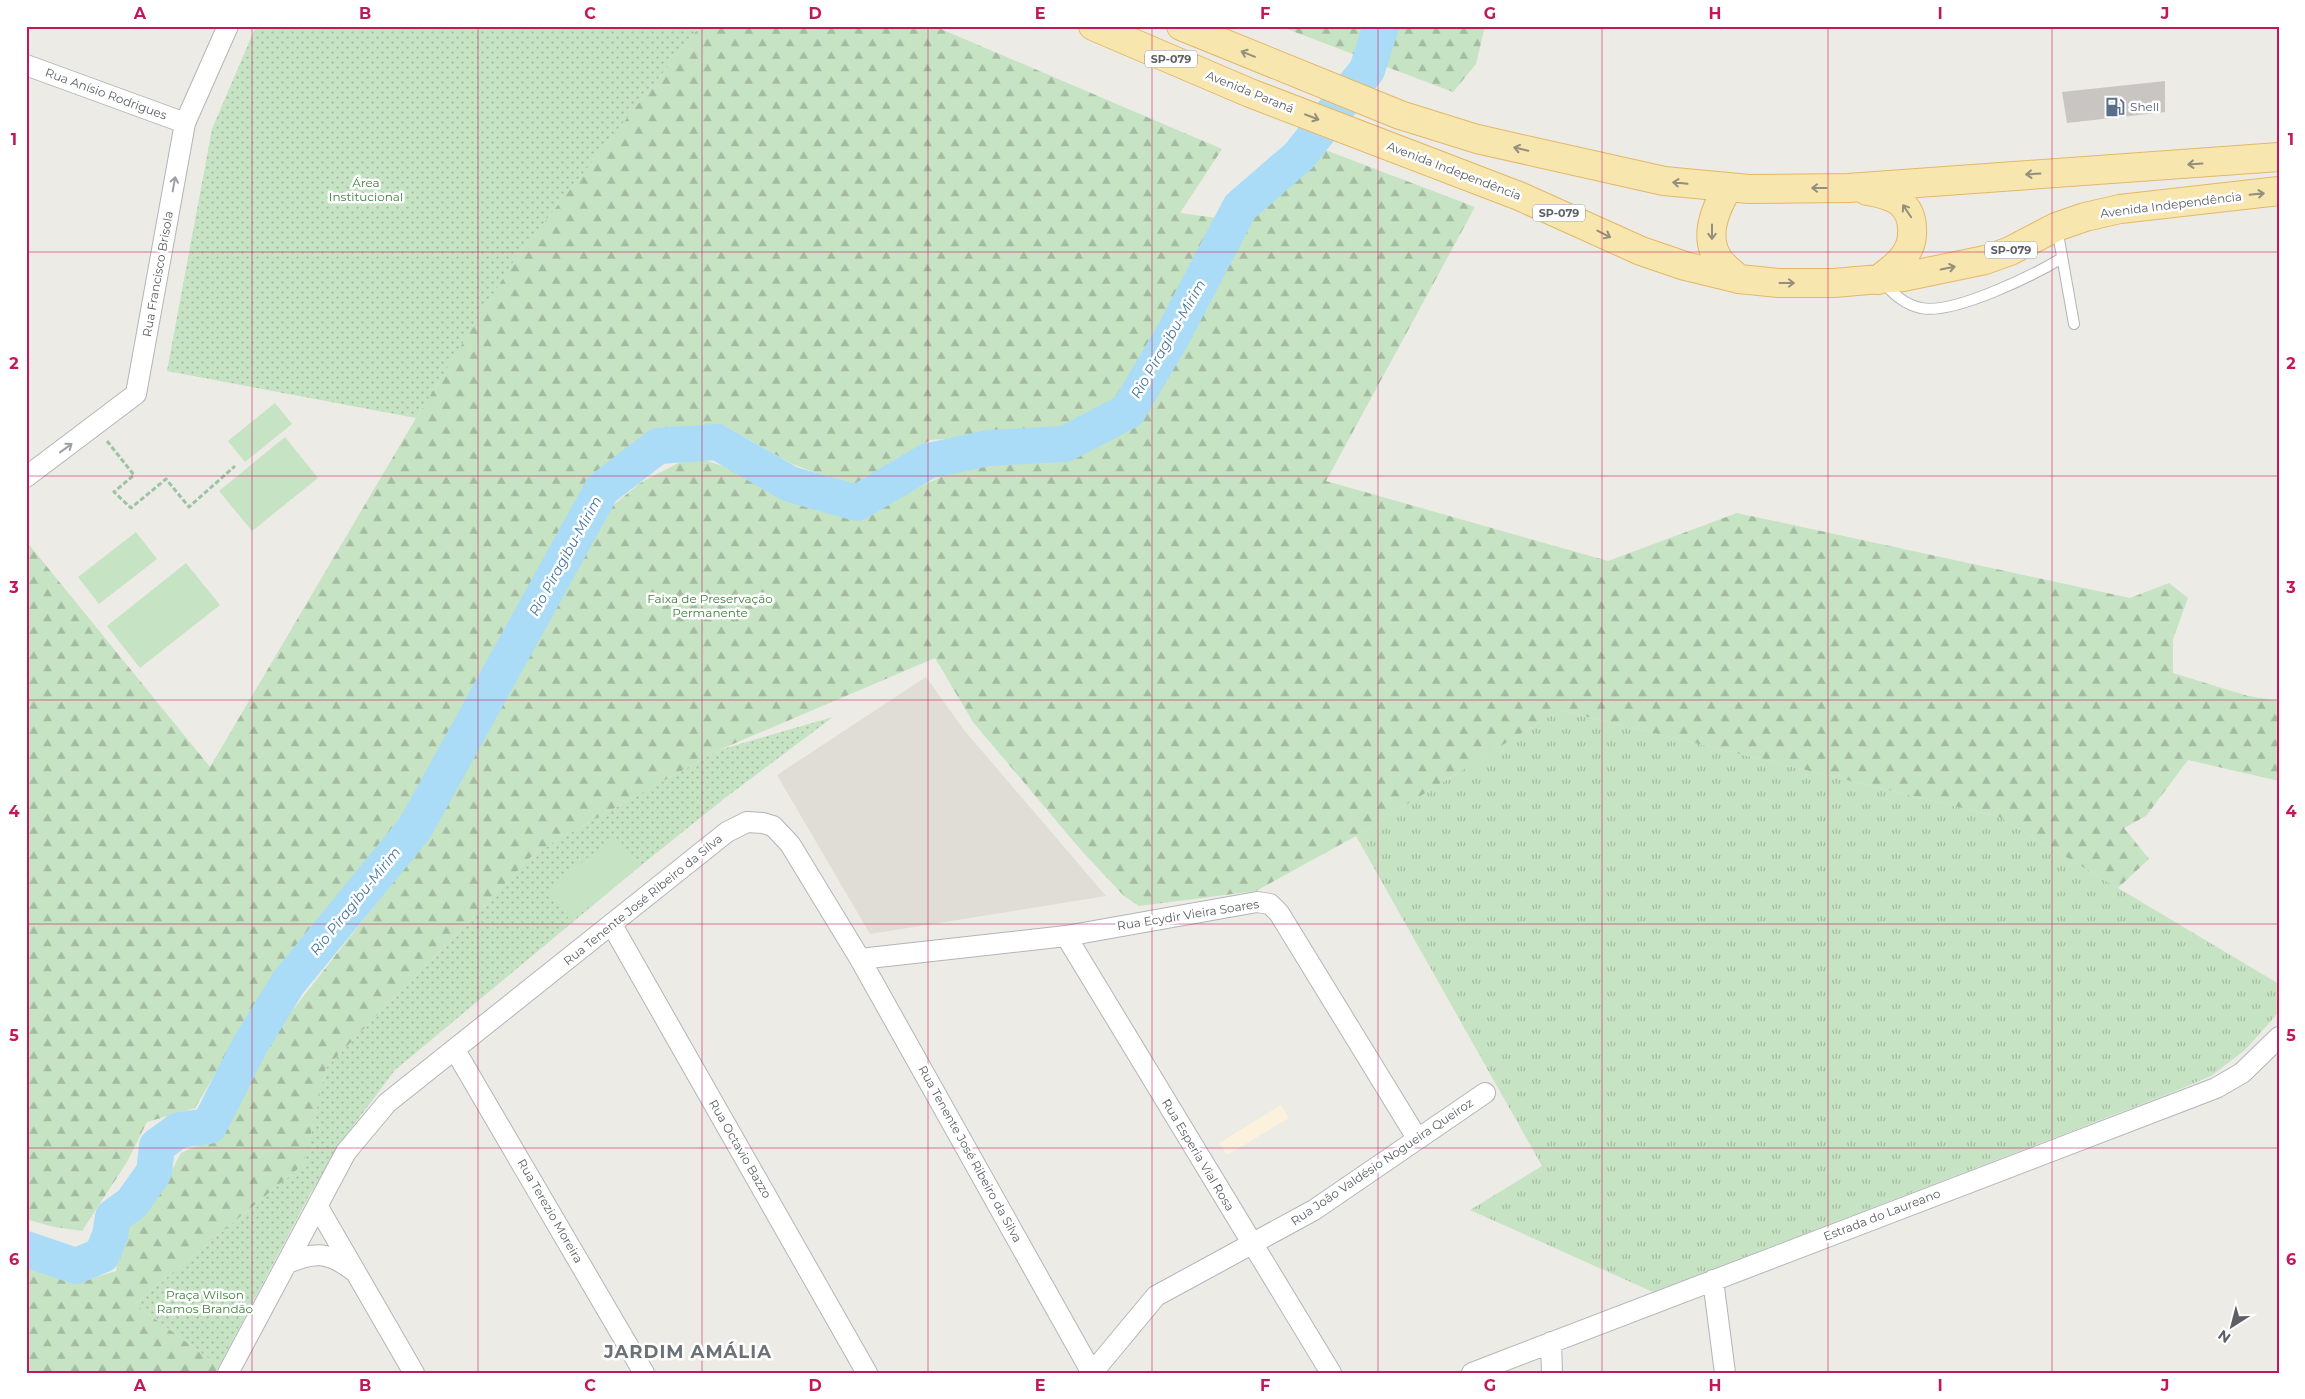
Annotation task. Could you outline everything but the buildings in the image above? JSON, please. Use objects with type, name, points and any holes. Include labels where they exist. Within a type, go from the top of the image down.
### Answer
[{"type":"main road","name":"Avenida Paraná","points":[[1093,26],[1250,92],[1380,143]]},
{"type":"main road","name":"SP-079","points":[[1181,26],[1400,115],[1477,139],[1664,181],[1728,188],[1848,188],[2279,157]]},
{"type":"main road","name":"Avenida Independência","points":[[1380,143],[1520,196],[1641,251],[1685,266],[1738,280],[1779,283],[1834,283],[1903,277],[1985,260],[2010,251],[2056,227],[2086,216],[2120,209],[2279,191]]},
{"type":"main road","points":[[1728,188],[1713,216],[1711,237],[1718,260],[1738,280]]},
{"type":"main road","points":[[1848,188],[1886,194],[1902,203],[1913,220],[1912,242],[1902,259],[1878,280]]},
{"type":"street","name":"Rua Francisco Brisola","points":[[26,477],[136,394],[185,123],[228,26]]},
{"type":"street","name":"Rua Anísio Rodrigues","points":[[26,65],[185,123]]},
{"type":"street","name":"Rua Tenente José Ribeiro da Silva","points":[[228,1373],[346,1152],[387,1103],[727,832],[747,822],[773,826],[790,844],[860,959],[1092,1373]]},
{"type":"street","name":"Rua Ecydir Vieira Soares","points":[[860,959],[1066,936],[1257,902],[1270,904],[1278,913],[1417,1138]]},
{"type":"street","name":"Rua Octavio Bazzo","points":[[612,925],[867,1373]]},
{"type":"street","name":"Rua Esperia Vial Rosa","points":[[1066,936],[1331,1373]]},
{"type":"street","name":"Estrada do Laureano","points":[[1472,1373],[2216,1088],[2242,1072],[2279,1037]]},
{"type":"street","name":"Rua Terezio Moreira","points":[[455,1050],[644,1373]]},
{"type":"street","name":"Rua João Valdésio Nogueira Queiroz","points":[[1092,1373],[1156,1296],[1314,1210],[1417,1138],[1485,1094]]},
{"type":"street","points":[[318,1207],[414,1373]]},
{"type":"street","points":[[288,1263],[308,1254],[328,1256],[346,1265],[357,1274]]},
{"type":"street","points":[[1713,1280],[1725,1373]]},
{"type":"street","points":[[1551,1342],[1552,1373]]},
{"type":"lane","points":[[2056,227],[2074,324]]},
{"type":"lane","points":[[1878,280],[1902,301],[1922,308],[1941,307],[1966,301],[2005,286],[2039,272],[2062,258]]},
{"type":"path","points":[[96,426],[134,475],[114,492],[131,508],[166,479],[189,507],[235,466]]},
{"type":"shaded area","points":[[926,677],[964,730],[1106,896],[870,934],[777,775]]},
{"type":"shaded area","points":[[1281,1105],[1289,1118],[1227,1155],[1219,1143]]},
{"type":"green space","name":"Área Institucional","points":[[256,26],[700,26],[515,259],[416,418],[167,371],[212,129]]},
{"type":"green space","points":[[700,26],[934,26],[1222,149],[1180,213],[1225,219],[1159,336],[1114,403],[1061,431],[930,440],[858,488],[792,464],[725,426],[660,429],[612,462],[580,494],[401,820],[261,997],[195,1108],[147,1122],[127,1162],[82,1231],[54,1227],[26,1219],[26,541],[210,767],[416,418],[514,260]]},
{"type":"green space","points":[[1279,26],[1485,26],[1476,64],[1453,92]]},
{"type":"green space","name":"Faixa de Preservação Permanente","points":[[1320,148],[1475,207],[1326,481],[1608,561],[1737,513],[2130,598],[2169,583],[2188,598],[2173,639],[2173,673],[2248,696],[2279,701],[2279,781],[2188,760],[2146,816],[2124,828],[2149,859],[2118,888],[1999,817],[1559,710],[1356,836],[1256,891],[1139,906],[1124,896],[1080,849],[973,722],[935,658],[719,750],[536,852],[326,1068],[304,1164],[135,1304],[219,1366],[215,1373],[26,1373],[26,1266],[64,1271],[90,1279],[116,1271],[125,1220],[166,1182],[181,1153],[216,1137],[273,1035],[419,849],[574,572],[604,513],[640,483],[692,456],[747,474],[851,516],[958,469],[1071,452],[1134,428],[1170,370],[1252,217]]},
{"type":"green space","points":[[275,403],[292,424],[245,462],[228,441]]},
{"type":"green space","points":[[285,437],[318,478],[252,531],[219,491]]},
{"type":"green space","points":[[136,532],[157,559],[99,604],[78,577]]},
{"type":"green space","points":[[186,563],[220,605],[140,668],[107,626]]},
{"type":"green space","points":[[1559,710],[1999,817],[2279,984],[2279,1012],[2245,1050],[2211,1076],[1653,1292],[1470,1210],[1542,1166],[1356,836]]},
{"type":"green space","name":"Praça Wilson Ramos Brandão","points":[[833,717],[725,798],[639,867],[395,1070],[353,1126],[310,1194],[219,1366],[135,1304],[304,1164],[326,1068],[536,852],[719,750]]},
{"type":"green space","points":[[615,836],[639,867],[571,921],[547,890]]},
{"type":"waterway","name":"Rio Piragibu-Mirim","points":[[26,1249],[76,1266],[102,1255],[110,1235],[113,1217],[132,1203],[154,1172],[157,1146],[179,1130],[209,1126],[250,1045],[288,983],[415,828],[602,489],[658,446],[717,442],[790,484],[857,503],[928,461],[988,448],[1065,444],[1128,411],[1173,335],[1240,207],[1299,156],[1367,70],[1381,26]]},
{"type":"place","name":"Shell","points":[[2115,107]]},
{"type":"district","name":"JARDIM AMÁLIA","points":[[688,1352]]}]
